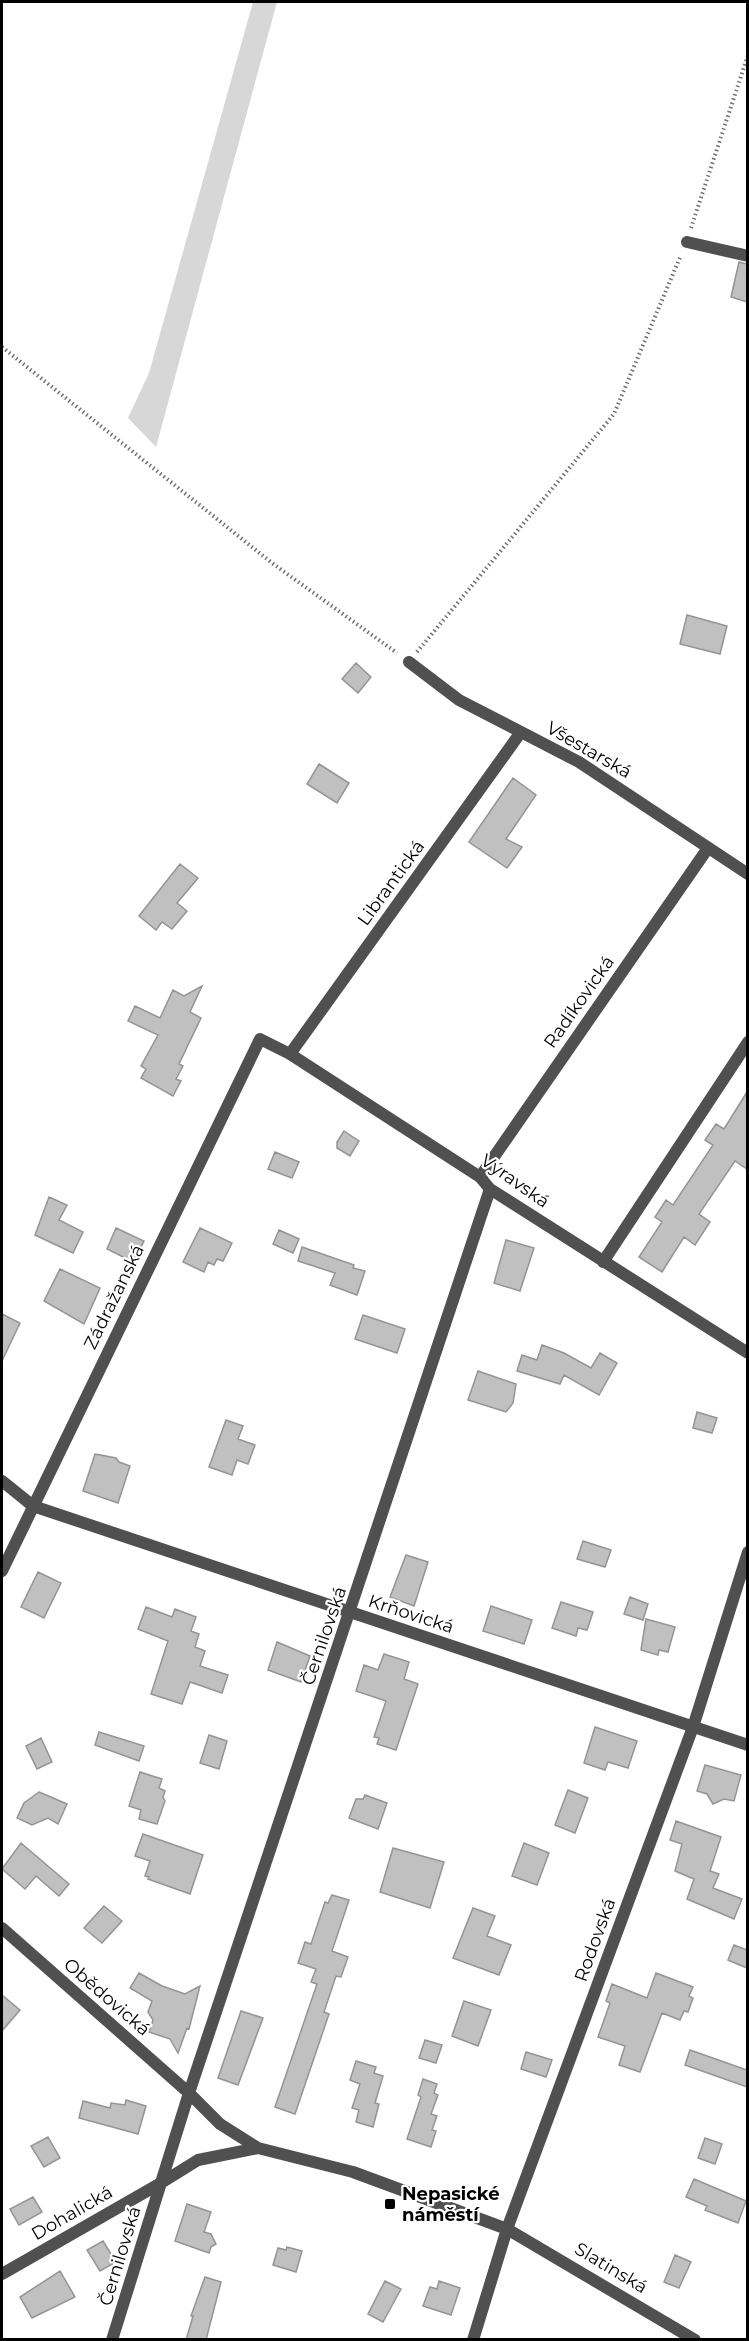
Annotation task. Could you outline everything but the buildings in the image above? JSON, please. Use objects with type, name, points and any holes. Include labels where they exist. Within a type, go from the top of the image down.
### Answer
[{"type":"street","points":[[687,242],[747,256]]},
{"type":"street","name":"Všestarská","points":[[409,662],[459,699],[579,762],[747,874]]},
{"type":"street","name":"Librantická","points":[[290,1054],[521,732]]},
{"type":"street","name":"Radíkovická","points":[[480,1177],[708,848]]},
{"type":"street","name":"Výravská","points":[[260,1039],[290,1054],[480,1177],[490,1189],[747,1353]]},
{"type":"street","name":"Zádražanská","points":[[2,1571],[260,1039]]},
{"type":"street","points":[[603,1262],[747,1041]]},
{"type":"street","name":"Černilovská","points":[[189,2093],[490,1189]]},
{"type":"street","name":"Krňovická","points":[[2,1481],[33,1506],[747,1745]]},
{"type":"street","name":"Rodovská","points":[[473,2340],[507,2229],[693,1727],[747,1552]]},
{"type":"street","name":"Obědovická","points":[[2,1928],[189,2093]]},
{"type":"street","points":[[161,2183],[189,2093],[220,2124],[258,2148],[353,2172],[507,2229]]},
{"type":"street","points":[[161,2183],[198,2160],[258,2148]]},
{"type":"street","name":"Černilovská","points":[[112,2340],[161,2183]]},
{"type":"street","name":"Dohalická","points":[[2,2274],[161,2183]]},
{"type":"street","name":"Slatinská","points":[[507,2229],[696,2340]]},
{"type":"path","points":[[2,347],[272,563],[409,662],[614,414],[687,242],[747,55]]},
{"type":"shaded area","points":[[253,2],[277,2],[156,447],[128,418],[149,373]]},
{"type":"place","name":"Nepasické náměstí","points":[[390,2204]]}]
